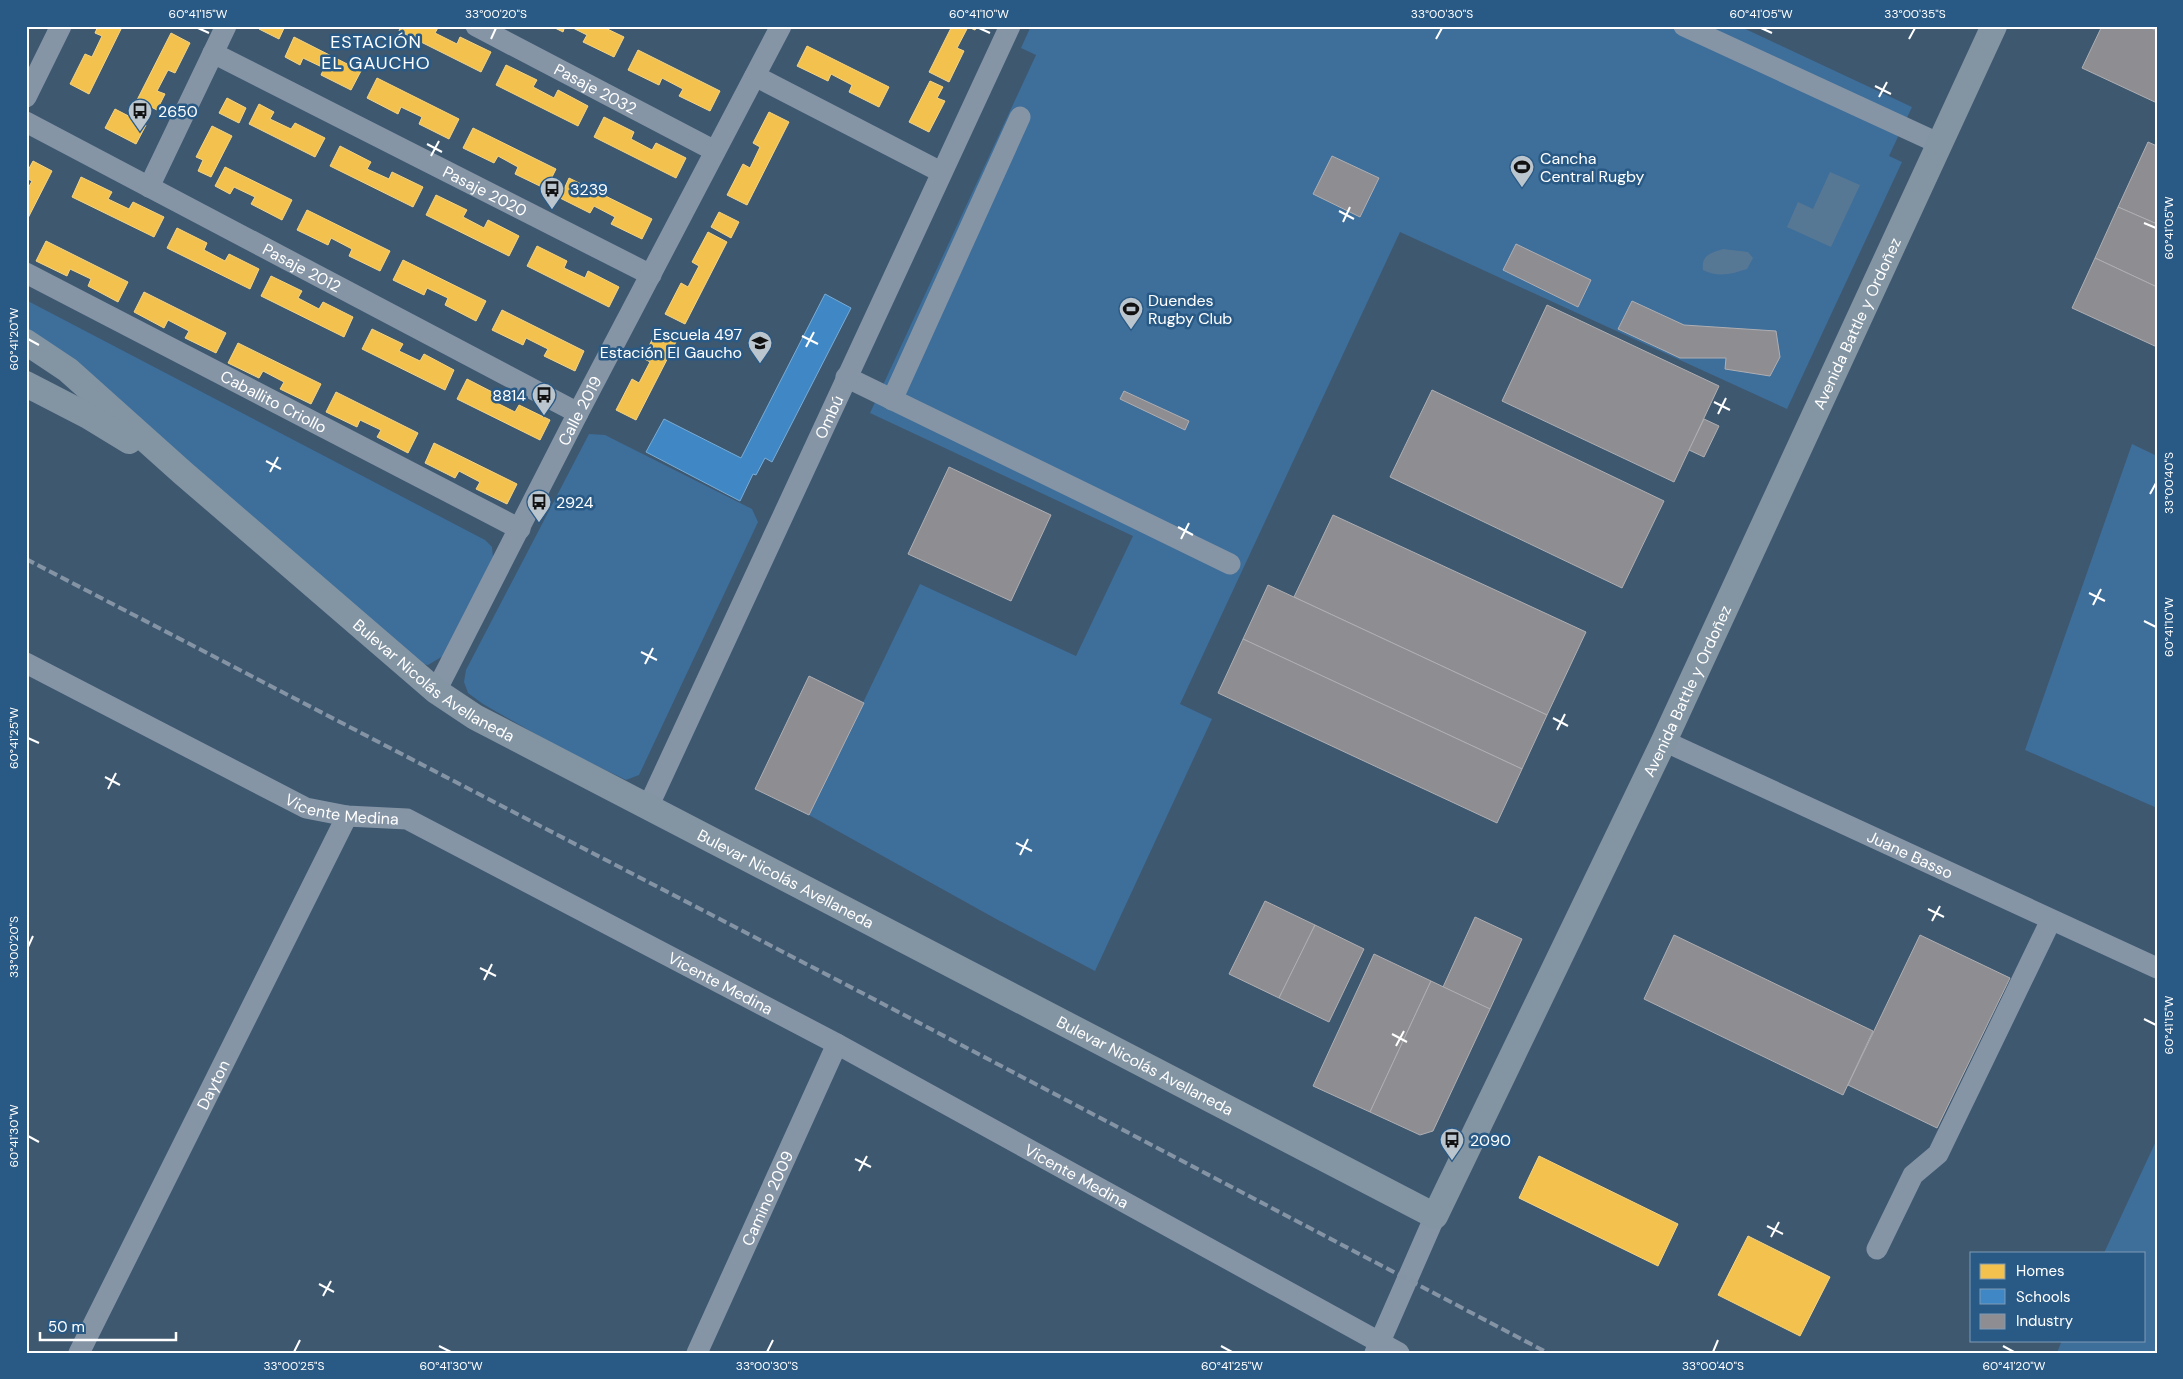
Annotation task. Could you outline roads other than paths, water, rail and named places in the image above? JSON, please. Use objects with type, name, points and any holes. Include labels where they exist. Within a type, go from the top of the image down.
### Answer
[{"type":"main road","name":"Avenida Battle y Ordoñez","points":[[1435,1216],[1664,741],[1994,26]]},
{"type":"main road","name":"Bulevar Nicolás Avellaneda","points":[[26,342],[68,370],[183,473],[436,691],[475,717],[1435,1216]]},
{"type":"main road","name":"Bulevar Nicolás Avellaneda","points":[[26,384],[88,416],[183,473]]},
{"type":"street","points":[[26,97],[61,26]]},
{"type":"street","points":[[149,187],[226,26]]},
{"type":"street","name":"Pasaje 2032","points":[[476,26],[715,151]]},
{"type":"street","name":"Calle 2019","points":[[436,691],[578,413],[781,26]]},
{"type":"street","name":"Ombú","points":[[648,807],[1010,26]]},
{"type":"street","points":[[1684,26],[1940,144]]},
{"type":"street","name":"Pasaje 2020","points":[[213,53],[651,275]]},
{"type":"street","points":[[755,76],[941,172]]},
{"type":"street","points":[[892,400],[1020,117]]},
{"type":"street","name":"Pasaje 2012","points":[[26,122],[578,413]]},
{"type":"street","name":"Caballito Criollo","points":[[26,273],[520,529]]},
{"type":"street","points":[[846,377],[1230,564]]},
{"type":"street","name":"Vicente Medina","points":[[26,663],[306,808],[347,816],[407,819],[837,1044],[1377,1348],[1399,1353]]},
{"type":"street","name":"Juane Basso","points":[[1664,741],[2157,968]]},
{"type":"street","name":"Dayton","points":[[79,1353],[347,816]]},
{"type":"street","points":[[1877,1249],[1913,1175],[1938,1154],[2051,920]]},
{"type":"street","name":"Camino 2009","points":[[697,1353],[837,1044]]},
{"type":"street","name":"Avenida Battle y Ordoñez","points":[[1377,1348],[1435,1216]]},
{"type":"railway","points":[[26,559],[866,995],[1548,1353]]},
{"type":"place","name":"2650","points":[[140,132]]},
{"type":"place","name":"Cancha Central Rugby","points":[[1522,188]]},
{"type":"place","name":"3239","points":[[552,210]]},
{"type":"place","name":"Duendes Rugby Club","points":[[1131,330]]},
{"type":"place","name":"Escuela 497 Estación El Gaucho","points":[[760,364]]},
{"type":"place","name":"8814","points":[[544,416]]},
{"type":"place","name":"2924","points":[[539,523]]},
{"type":"place","name":"2090","points":[[1452,1161]]},
{"type":"district","name":"ESTACIÓN EL GAUCHO","points":[[376,52]]}]
